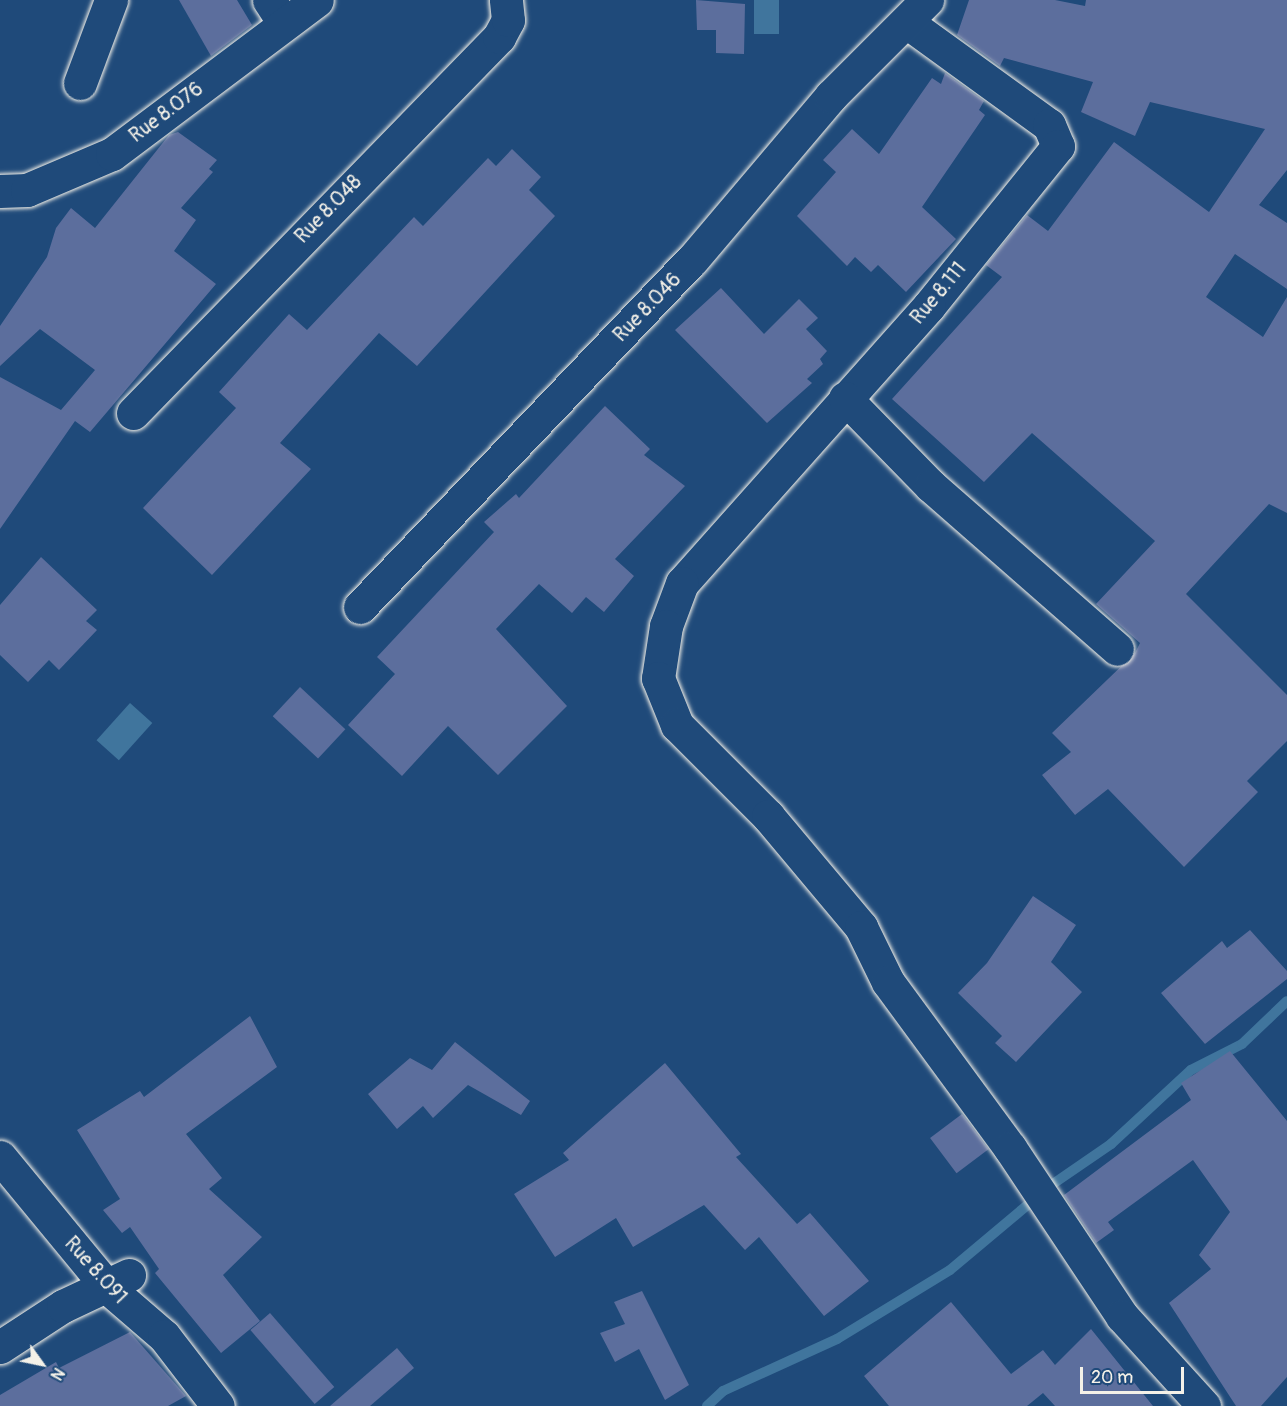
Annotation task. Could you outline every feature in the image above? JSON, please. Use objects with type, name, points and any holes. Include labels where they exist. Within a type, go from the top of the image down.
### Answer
[{"type":"street","points":[[80,83],[111,0]]},
{"type":"street","name":"Rue 8.076","points":[[0,191],[27,190],[112,154],[276,12],[317,0]]},
{"type":"street","name":"Rue 8.048","points":[[133,413],[499,37],[508,20],[506,0]]},
{"type":"street","name":"Rue 8.111","points":[[917,11],[1049,125],[1058,146],[929,306],[682,583],[666,626],[658,678],[677,725],[768,816],[861,927],[888,982],[1010,1148],[1122,1316],[1204,1406]]},
{"type":"street","name":"Rue 8.046","points":[[360,607],[692,260],[831,96],[917,11]]},
{"type":"street","points":[[845,398],[931,486],[1117,650]]},
{"type":"street","name":"Rue 8.091","points":[[0,1157],[118,1281],[218,1406]]},
{"type":"street","points":[[0,1347],[63,1306],[118,1281]]},
{"type":"water","points":[[754,0],[779,0],[779,34],[754,34]]},
{"type":"water","points":[[130,703],[152,723],[119,760],[97,740]]},
{"type":"building","points":[[179,0],[237,0],[252,25],[211,56]]},
{"type":"building","points":[[696,0],[745,4],[744,54],[716,53],[716,30],[697,30]]},
{"type":"building","points":[[969,0],[1055,0],[1085,6],[1086,0],[1287,0],[1287,170],[1259,205],[1287,223],[1287,289],[1235,254],[1206,297],[1263,337],[1287,297],[1287,513],[1269,504],[1186,594],[1287,695],[1287,741],[1247,781],[1258,792],[1184,867],[1108,789],[1075,815],[1042,775],[1071,752],[1052,733],[1135,653],[1140,643],[1096,604],[1155,541],[1032,433],[984,482],[892,399],[1002,277],[986,265],[1027,215],[1048,231],[1114,142],[1209,212],[1265,129],[1150,102],[1135,136],[1081,112],[1093,82],[1004,58],[1000,66],[957,35]]},
{"type":"building","points":[[945,73],[984,101],[979,110],[985,115],[922,207],[956,239],[906,292],[878,265],[871,272],[855,257],[847,266],[797,216],[836,172],[823,160],[852,129],[879,154],[932,78],[941,84]]},
{"type":"building","points":[[178,132],[217,160],[209,169],[213,172],[181,208],[196,220],[174,251],[216,284],[90,432],[75,421],[0,529],[0,377],[61,410],[95,370],[40,329],[0,366],[0,326],[47,257],[56,228],[71,208],[95,228],[169,135]]},
{"type":"building","points":[[512,149],[541,177],[529,190],[555,216],[417,366],[379,333],[280,443],[311,469],[212,575],[143,508],[236,408],[219,392],[289,314],[307,330],[414,217],[423,226],[488,158],[496,166]]},
{"type":"building","points":[[721,288],[764,334],[799,299],[818,318],[806,329],[827,351],[820,359],[823,364],[807,379],[812,383],[767,423],[675,330]]},
{"type":"building","points":[[605,406],[650,449],[644,455],[685,486],[615,559],[634,576],[604,612],[586,597],[572,613],[539,584],[496,629],[567,706],[498,775],[448,726],[402,776],[348,725],[395,674],[377,657],[494,532],[484,522],[516,494],[519,498]]},
{"type":"building","points":[[41,557],[97,610],[86,621],[97,630],[59,670],[49,660],[28,682],[0,655],[0,605]]},
{"type":"building","points":[[300,687],[345,729],[318,759],[273,716]]},
{"type":"building","points":[[1033,896],[1076,925],[1051,962],[1082,992],[1016,1062],[995,1043],[1002,1036],[958,993],[987,963]]},
{"type":"building","points":[[1250,930],[1287,971],[1287,979],[1205,1044],[1161,993],[1222,941],[1227,948]]},
{"type":"building","points":[[250,1016],[277,1067],[186,1134],[222,1178],[209,1189],[262,1237],[223,1275],[260,1321],[221,1353],[155,1273],[159,1269],[130,1227],[122,1233],[103,1210],[120,1199],[77,1130],[140,1091],[144,1097]]},
{"type":"building","points":[[455,1042],[530,1101],[521,1115],[468,1085],[433,1118],[423,1106],[397,1129],[368,1094],[410,1058],[432,1070]]},
{"type":"building","points":[[1230,1051],[1287,1121],[1287,1377],[1261,1406],[1236,1406],[1169,1303],[1211,1269],[1199,1255],[1230,1212],[1193,1160],[1108,1222],[1114,1230],[1096,1243],[1064,1195],[1191,1100],[1181,1083]]},
{"type":"building","points":[[665,1063],[741,1154],[736,1157],[797,1224],[810,1213],[869,1281],[824,1316],[759,1237],[745,1250],[704,1205],[633,1247],[616,1218],[555,1257],[514,1194],[569,1160],[563,1153]]},
{"type":"building","points":[[962,1114],[988,1149],[957,1173],[930,1138]]},
{"type":"building","points":[[642,1291],[689,1385],[665,1400],[639,1349],[615,1362],[600,1333],[625,1324],[614,1302]]},
{"type":"building","points":[[951,1302],[1011,1374],[1043,1350],[1055,1365],[1091,1329],[1153,1406],[1055,1406],[1043,1393],[1027,1406],[889,1406],[864,1376]]},
{"type":"building","points":[[270,1313],[334,1387],[315,1404],[250,1330]]},
{"type":"building","points":[[130,1332],[186,1396],[168,1406],[0,1406],[0,1395],[56,1362],[59,1368]]},
{"type":"building","points":[[397,1348],[414,1368],[370,1406],[330,1406]]},
{"type":"waterway","points":[[1047,1188],[1111,1144],[1191,1070],[1242,1044],[1287,1001]]},
{"type":"waterway","points":[[707,1406],[723,1391],[837,1339],[950,1270],[1037,1197]]}]
